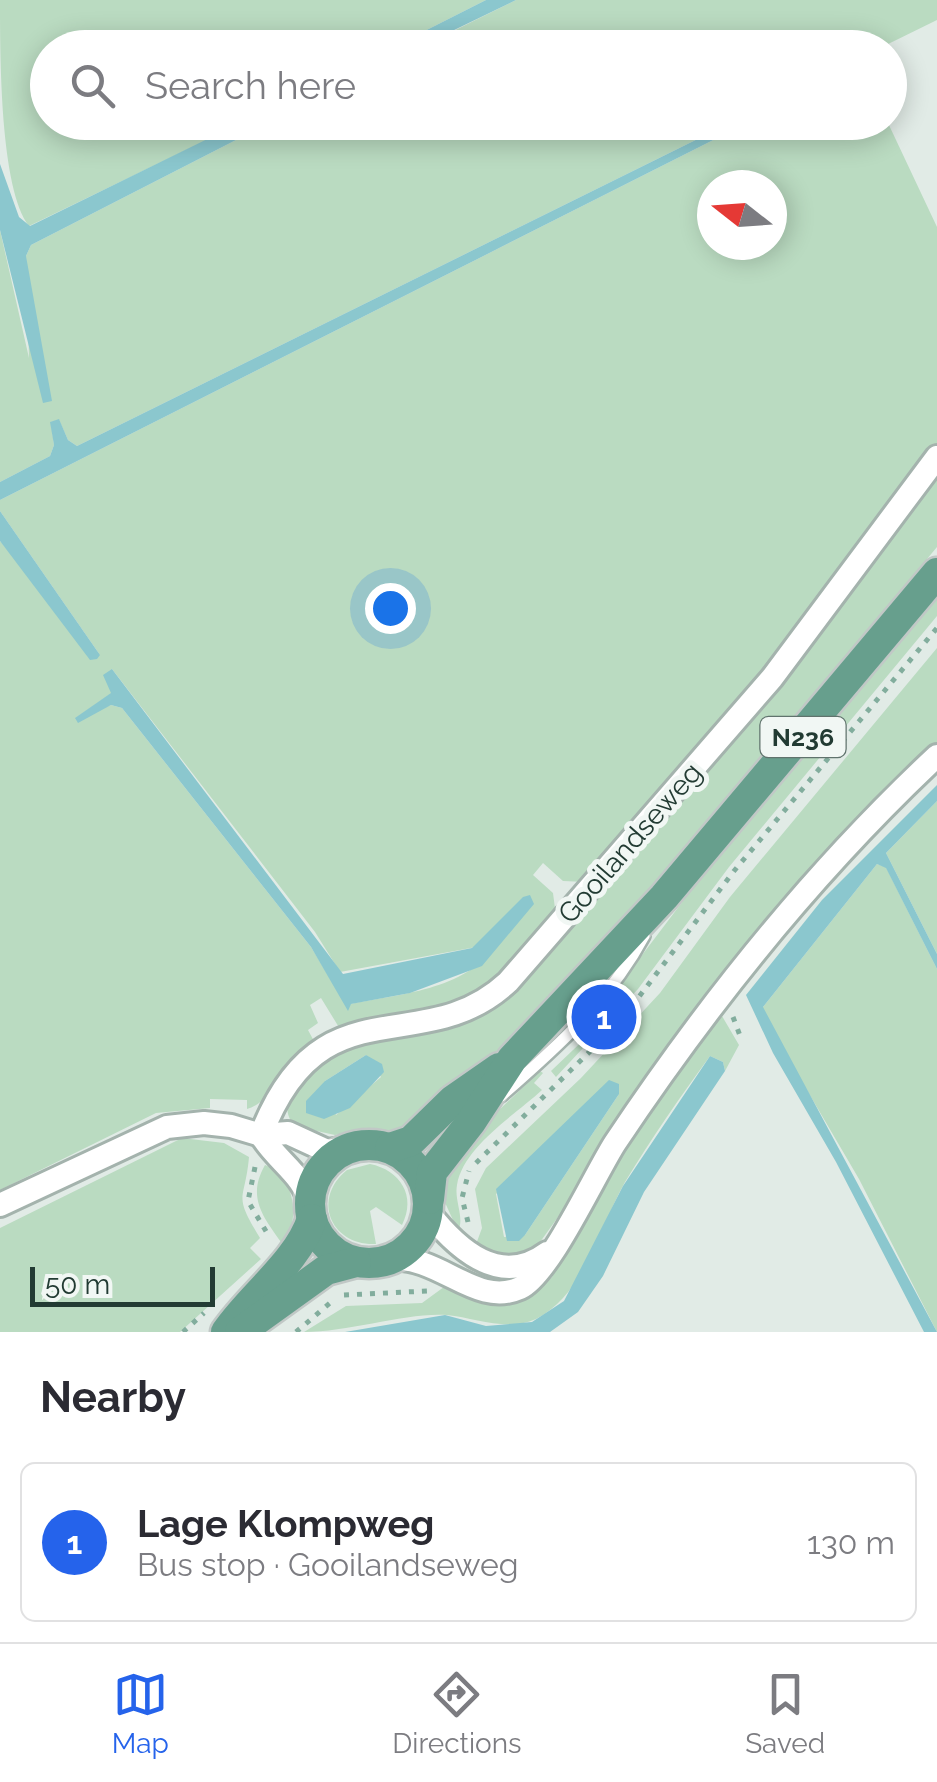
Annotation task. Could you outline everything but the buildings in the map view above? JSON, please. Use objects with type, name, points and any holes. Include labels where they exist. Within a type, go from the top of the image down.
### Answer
[{"type":"main road","name":"N236","points":[[391,1259],[412,1246],[428,1205],[432,1172],[512,1059],[664,898],[937,574]]},
{"type":"main road","name":"N236","points":[[390,1148],[410,1141],[454,1100],[512,1059]]},
{"type":"main road","points":[[226,1332],[249,1299],[300,1246],[311,1212],[316,1177],[347,1148],[390,1148],[414,1164],[428,1205]]},
{"type":"main road","points":[[311,1212],[325,1244],[356,1262]]},
{"type":"main road","points":[[240,1332],[319,1294],[326,1270],[391,1259]]},
{"type":"street","name":"Gooilandseweg","points":[[261,1136],[291,1078],[330,1044],[365,1030],[479,1005],[508,982],[772,678],[937,457]]},
{"type":"street","points":[[391,1259],[428,1262],[486,1291],[509,1292],[537,1276],[617,1140],[722,991],[820,874],[937,756]]},
{"type":"street","points":[[0,1205],[167,1127],[204,1123],[261,1136],[288,1134],[326,1152],[347,1148]]},
{"type":"street","points":[[261,1136],[274,1157],[302,1182],[311,1212]]},
{"type":"street","points":[[428,1205],[458,1246],[487,1264],[518,1269],[554,1248]]},
{"type":"lane","points":[[471,1122],[595,1006],[626,970],[664,898]]},
{"type":"lane","points":[[207,1332],[249,1299]]},
{"type":"path","points":[[458,1246],[468,1230],[462,1198],[470,1170],[560,1084],[644,994],[734,872],[937,628]]},
{"type":"path","points":[[546,1072],[560,1084]]},
{"type":"path","points":[[261,1136],[248,1200],[256,1218],[288,1260]]},
{"type":"path","points":[[296,1332],[319,1294],[424,1293],[442,1272]]},
{"type":"green space","points":[[0,0],[486,0],[427,30],[30,30],[30,140],[207,140],[29,226],[12,183],[2,86]]},
{"type":"green space","points":[[516,0],[937,0],[937,20],[907,35],[907,30],[455,30]]},
{"type":"green space","points":[[236,140],[696,140],[77,446],[68,440],[59,420],[51,422],[54,445],[50,456],[0,482],[0,230],[29,358],[26,256],[31,245]]},
{"type":"green space","points":[[713,140],[896,140],[937,227],[937,443],[769,668],[586,882],[563,881],[543,863],[533,875],[553,893],[556,916],[509,969],[467,1001],[340,1029],[321,998],[310,1005],[318,1023],[308,1030],[315,1043],[255,1106],[247,1109],[247,1100],[210,1099],[210,1108],[156,1113],[0,1190],[0,541],[100,655],[0,511],[0,500]],"holes":[[[112,669],[315,932],[340,972],[498,943],[484,959],[449,981],[346,1005],[311,947],[122,708],[111,705],[76,718],[112,693]]]},
{"type":"green space","points":[[937,473],[937,547],[671,866],[505,1047],[417,1124],[392,1131],[367,1129],[335,1135],[294,1126],[287,1109],[292,1095],[317,1067],[338,1053],[385,1034],[486,1011],[503,998],[672,807]],"holes":[[[366,1055],[381,1077],[336,1115],[325,1081]]]},
{"type":"green space","points":[[937,595],[937,616],[729,867],[638,989],[556,1077],[551,1071],[616,1009],[608,1000],[708,868]]},
{"type":"green space","points":[[937,648],[937,745],[584,1181],[535,1249],[510,1261],[475,1247],[482,1228],[475,1189],[486,1168],[581,1078],[660,993],[730,897]],"holes":[[[619,1094],[525,1235],[504,1237],[496,1194]]]},
{"type":"green space","points":[[937,801],[937,954],[886,853]]},
{"type":"green space","points":[[877,864],[886,867],[937,969],[937,1332],[859,1179],[763,1015],[763,1007]]},
{"type":"green space","points":[[722,1016],[739,1045],[725,1071],[723,1062],[710,1056],[625,1182],[579,1277],[553,1308],[525,1323],[432,1315],[304,1332],[346,1306],[422,1303],[448,1284],[518,1298],[538,1290],[552,1277],[605,1171],[710,1017]]},
{"type":"green space","points":[[540,1071],[543,1073],[534,1083],[542,1090],[479,1145],[461,1171],[456,1191],[458,1231],[442,1196],[454,1153]]},
{"type":"green space","points":[[182,1138],[224,1143],[249,1157],[242,1198],[260,1238],[250,1248],[261,1259],[180,1332],[0,1332],[0,1228]]},
{"type":"green space","points":[[370,1164],[397,1178],[408,1204],[402,1225],[376,1207],[370,1211],[376,1244],[347,1237],[331,1219],[328,1207],[336,1182],[347,1170]]},
{"type":"green space","points":[[265,1165],[283,1179],[292,1200],[292,1223],[284,1246],[264,1217],[257,1198]]},
{"type":"water","points":[[486,0],[516,0],[454,30],[427,30]]},
{"type":"water","points":[[205,140],[236,140],[31,245],[26,256],[52,401],[43,403],[0,230],[0,164],[19,217],[30,226]]},
{"type":"water","points":[[696,140],[713,140],[0,500],[0,482],[50,456],[54,445],[50,422],[59,419],[68,440],[77,446]]},
{"type":"water","points":[[0,511],[100,655],[97,659],[90,660],[0,541]]},
{"type":"water","points":[[112,669],[343,974],[472,948],[523,897],[530,895],[534,904],[482,966],[410,993],[351,1004],[348,1011],[311,947],[122,708],[111,705],[78,723],[75,718],[111,693],[103,675]]},
{"type":"water","points":[[937,785],[937,801],[886,853],[937,954],[937,969],[886,868],[877,864],[763,1007],[937,1332],[924,1332],[836,1162],[773,1053],[746,995],[822,900]]},
{"type":"water","points":[[366,1055],[382,1064],[384,1072],[350,1108],[324,1119],[306,1113],[306,1101],[325,1081]]},
{"type":"water","points":[[710,1056],[723,1062],[725,1071],[644,1192],[603,1276],[578,1312],[550,1332],[345,1332],[445,1315],[486,1326],[532,1322],[564,1301],[623,1186]]},
{"type":"water","points":[[609,1080],[619,1084],[619,1094],[525,1235],[519,1241],[507,1241],[496,1189]]},
{"type":"place","name":"Lage Klompweg","points":[[604,1017]]}]
